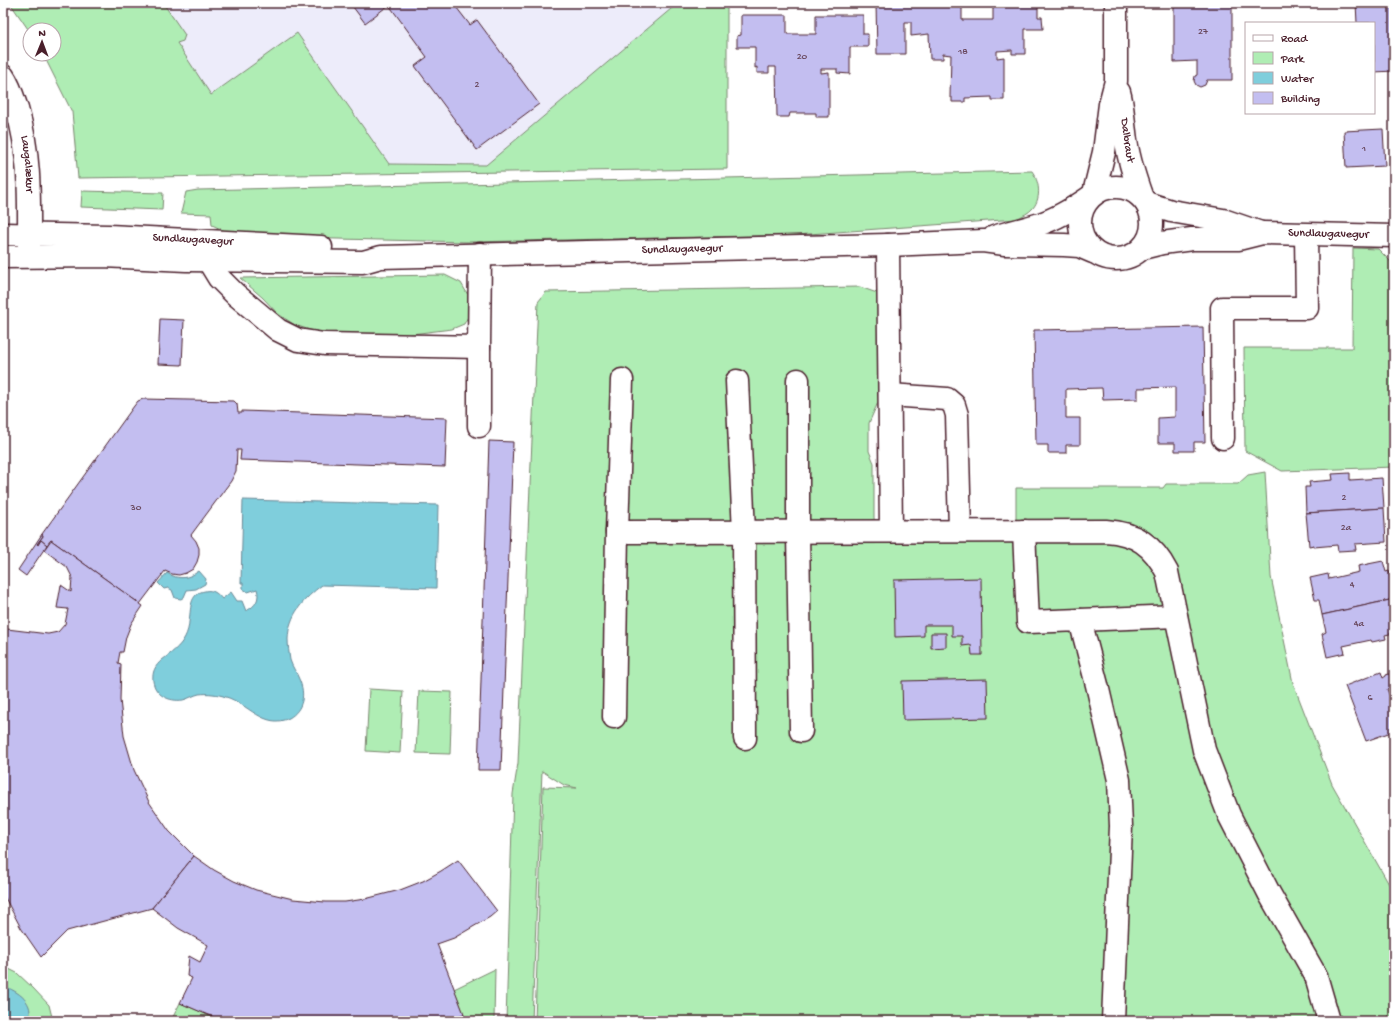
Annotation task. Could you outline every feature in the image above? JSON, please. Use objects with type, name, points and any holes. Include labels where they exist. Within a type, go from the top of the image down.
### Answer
[{"type":"street","name":"Dalbraut","points":[[1092,195],[1104,152],[1110,104],[1116,81],[1116,3]]},
{"type":"street","name":"Laugalækur","points":[[3,76],[10,87],[22,127],[29,168],[30,256]]},
{"type":"street","name":"Dalbraut","points":[[1116,81],[1122,102],[1130,165],[1144,200]]},
{"type":"street","name":"Sundlaugavegur","points":[[983,242],[1007,232],[1045,222],[1073,209],[1104,188],[1114,186],[1119,186],[1134,191],[1144,200],[1171,211],[1223,220],[1262,233]]},
{"type":"street","points":[[1092,195],[1083,207],[1079,218],[1082,237],[1093,252]]},
{"type":"street","points":[[1142,248],[1149,238],[1152,226],[1151,214],[1144,200]]},
{"type":"street","name":"Sundlaugavegur","points":[[3,257],[103,256],[208,260],[363,262],[381,257],[888,246],[983,242],[1079,246],[1102,257],[1113,259],[1133,255],[1142,248],[1162,243],[1184,240],[1238,239],[1262,233],[1394,236]]},
{"type":"street","name":"Sundlaugavegur","points":[[3,234],[110,236],[359,249],[381,257]]},
{"type":"street","points":[[1223,438],[1222,308],[1307,308],[1306,234]]},
{"type":"street","points":[[888,246],[891,531]]},
{"type":"street","points":[[478,426],[480,254]]},
{"type":"street","points":[[208,260],[219,278],[235,294],[278,330],[298,340],[324,344],[479,347]]},
{"type":"street","points":[[614,717],[617,532],[622,380]]},
{"type":"street","points":[[798,380],[798,532],[801,730]]},
{"type":"street","points":[[737,381],[744,532],[745,738]]},
{"type":"street","points":[[890,395],[948,399],[954,405],[957,415],[960,530]]},
{"type":"street","points":[[617,532],[960,530],[1112,531],[1131,535],[1142,541],[1161,560],[1167,572],[1204,750],[1228,815],[1316,976],[1329,1021]]},
{"type":"street","points":[[1024,531],[1028,622],[1176,616]]},
{"type":"street","points":[[1080,620],[1119,780],[1121,826],[1113,1021]]},
{"type":"shaded area","points":[[151,3],[678,3],[486,165],[389,164],[297,33],[211,95]]},
{"type":"green space","points":[[10,3],[163,3],[185,35],[183,41],[177,43],[211,95],[297,33],[389,164],[486,165],[678,3],[727,3],[727,169],[78,178],[72,112],[47,62],[62,62],[62,22],[23,22]]},
{"type":"green space","points":[[1032,171],[1038,184],[1038,199],[1031,210],[1016,219],[795,235],[469,242],[294,238],[234,235],[212,225],[211,214],[181,213],[186,192],[198,190]]},
{"type":"green space","points":[[82,191],[163,193],[162,210],[81,207]]},
{"type":"green space","points":[[1353,248],[1378,249],[1392,263],[1394,273],[1394,467],[1282,471],[1245,451],[1244,348],[1352,348]]},
{"type":"green space","points":[[445,275],[461,283],[468,295],[470,313],[464,324],[452,329],[379,338],[313,331],[295,325],[278,314],[263,298],[240,278]]},
{"type":"green space","points":[[860,287],[877,293],[882,306],[879,400],[869,423],[869,451],[874,463],[874,518],[879,541],[1016,542],[1016,488],[1163,488],[1166,484],[1238,484],[1248,475],[1265,472],[1271,577],[1293,683],[1332,784],[1394,893],[1394,1021],[535,1021],[543,787],[577,788],[564,785],[542,771],[532,1021],[506,1021],[513,794],[518,763],[538,302],[546,292]]},
{"type":"green space","points":[[369,689],[403,691],[400,753],[366,751]]},
{"type":"green space","points":[[419,691],[452,692],[450,754],[416,753]]},
{"type":"green space","points":[[3,966],[17,973],[49,1005],[53,1021],[3,1021]]},
{"type":"green space","points":[[495,969],[494,1021],[445,1021],[464,1014],[454,989]]},
{"type":"green space","points":[[180,1003],[222,1021],[171,1021]]},
{"type":"water","points":[[243,500],[438,505],[436,588],[322,585],[309,596],[299,608],[291,622],[288,641],[290,660],[301,685],[303,696],[300,706],[294,715],[280,721],[272,721],[264,718],[234,700],[220,695],[202,694],[183,700],[168,699],[160,694],[154,686],[153,681],[154,669],[162,660],[178,647],[185,637],[189,626],[193,599],[196,595],[200,592],[213,591],[222,599],[231,592],[237,601],[242,601],[246,611],[256,602],[258,596],[257,589],[248,592],[243,589],[243,583],[241,583]]},
{"type":"water","points":[[199,571],[206,579],[205,584],[196,589],[187,590],[184,597],[181,599],[175,598],[172,590],[168,588],[164,589],[158,583],[167,573],[175,577],[183,578],[191,576]]},
{"type":"water","points":[[3,986],[20,995],[28,1003],[30,1015],[28,1021],[3,1021]]},
{"type":"building","points":[[350,3],[453,3],[470,25],[477,20],[539,104],[477,150],[415,66],[427,57],[389,5],[365,23]]},
{"type":"building","points":[[876,3],[962,3],[962,20],[993,20],[993,3],[1038,3],[1038,17],[1042,17],[1043,29],[1025,29],[1025,54],[1012,54],[1012,50],[997,51],[997,58],[1004,57],[1004,100],[992,100],[992,97],[965,98],[965,102],[952,102],[952,97],[950,97],[951,55],[943,54],[943,59],[930,59],[929,34],[911,36],[911,22],[905,22],[905,54],[877,54]]},
{"type":"building","points":[[1174,3],[1232,3],[1232,80],[1207,80],[1205,85],[1200,87],[1196,85],[1194,81],[1195,76],[1197,75],[1197,61],[1174,62]]},
{"type":"building","points":[[1356,3],[1394,3],[1394,71],[1375,72],[1375,22],[1357,22]]},
{"type":"building","points":[[741,15],[787,15],[787,34],[816,34],[816,15],[863,15],[863,34],[868,34],[868,47],[850,47],[850,74],[837,73],[837,69],[821,69],[821,73],[829,72],[829,117],[816,117],[816,113],[790,113],[789,117],[777,117],[776,67],[769,67],[769,73],[757,73],[757,67],[755,68],[755,47],[737,47],[737,36],[741,35]]},
{"type":"building","points":[[1383,129],[1385,166],[1346,168],[1344,131]]},
{"type":"building","points":[[160,319],[184,320],[182,365],[158,364]]},
{"type":"building","points":[[1203,327],[1205,442],[1194,442],[1194,451],[1175,451],[1175,443],[1158,443],[1158,418],[1175,417],[1175,387],[1138,388],[1138,399],[1103,400],[1102,388],[1066,389],[1066,418],[1080,418],[1080,445],[1066,445],[1066,453],[1048,453],[1048,445],[1036,445],[1034,330]]},
{"type":"building","points":[[143,399],[234,401],[237,404],[238,413],[242,413],[242,411],[447,418],[445,467],[240,460],[241,450],[237,450],[236,471],[231,481],[191,535],[199,548],[197,562],[193,569],[179,575],[165,571],[140,604],[51,540],[47,545],[41,540],[38,545],[37,544],[43,536],[42,534],[134,406],[138,401]]},
{"type":"building","points":[[489,441],[513,442],[501,770],[478,770]]},
{"type":"building","points":[[1350,473],[1350,480],[1382,478],[1384,508],[1306,513],[1305,487],[1310,487],[1309,482],[1333,480],[1332,474]]},
{"type":"building","points":[[1384,508],[1386,542],[1355,544],[1356,550],[1338,551],[1337,545],[1309,546],[1306,513]]},
{"type":"building","points":[[42,534],[43,536],[37,544],[38,545],[41,540],[47,545],[26,576],[18,570]]},
{"type":"building","points":[[51,540],[143,606],[131,624],[126,637],[123,652],[120,652],[118,663],[121,664],[120,700],[124,736],[134,770],[149,802],[169,831],[194,856],[152,908],[67,931],[41,957],[21,928],[3,894],[3,626],[7,629],[48,634],[58,632],[65,624],[68,609],[57,608],[61,585],[71,592],[72,577],[67,567],[44,550]]},
{"type":"building","points":[[1383,561],[1386,572],[1389,571],[1394,592],[1394,599],[1322,615],[1319,600],[1315,600],[1310,578],[1328,574],[1329,579],[1359,572],[1358,566]]},
{"type":"building","points":[[981,578],[982,655],[972,655],[971,645],[962,646],[962,636],[952,636],[952,625],[924,625],[924,636],[895,637],[894,580]]},
{"type":"building","points":[[1394,599],[1394,633],[1385,635],[1386,639],[1372,642],[1371,640],[1343,646],[1345,653],[1327,657],[1322,634],[1326,632],[1322,615]]},
{"type":"building","points":[[931,633],[946,633],[946,647],[931,648]]},
{"type":"building","points":[[1381,672],[1383,678],[1394,672],[1394,689],[1392,690],[1391,687],[1387,689],[1394,707],[1394,731],[1366,741],[1345,686]]},
{"type":"building","points":[[987,679],[988,718],[903,720],[902,681]]},
{"type":"building","points":[[194,856],[214,870],[234,881],[256,890],[293,899],[325,902],[345,902],[365,899],[400,890],[423,881],[458,860],[497,911],[490,917],[454,938],[437,944],[464,1014],[445,1021],[222,1021],[180,1003],[192,978],[187,976],[189,956],[200,962],[208,945],[178,928],[152,908]]}]
